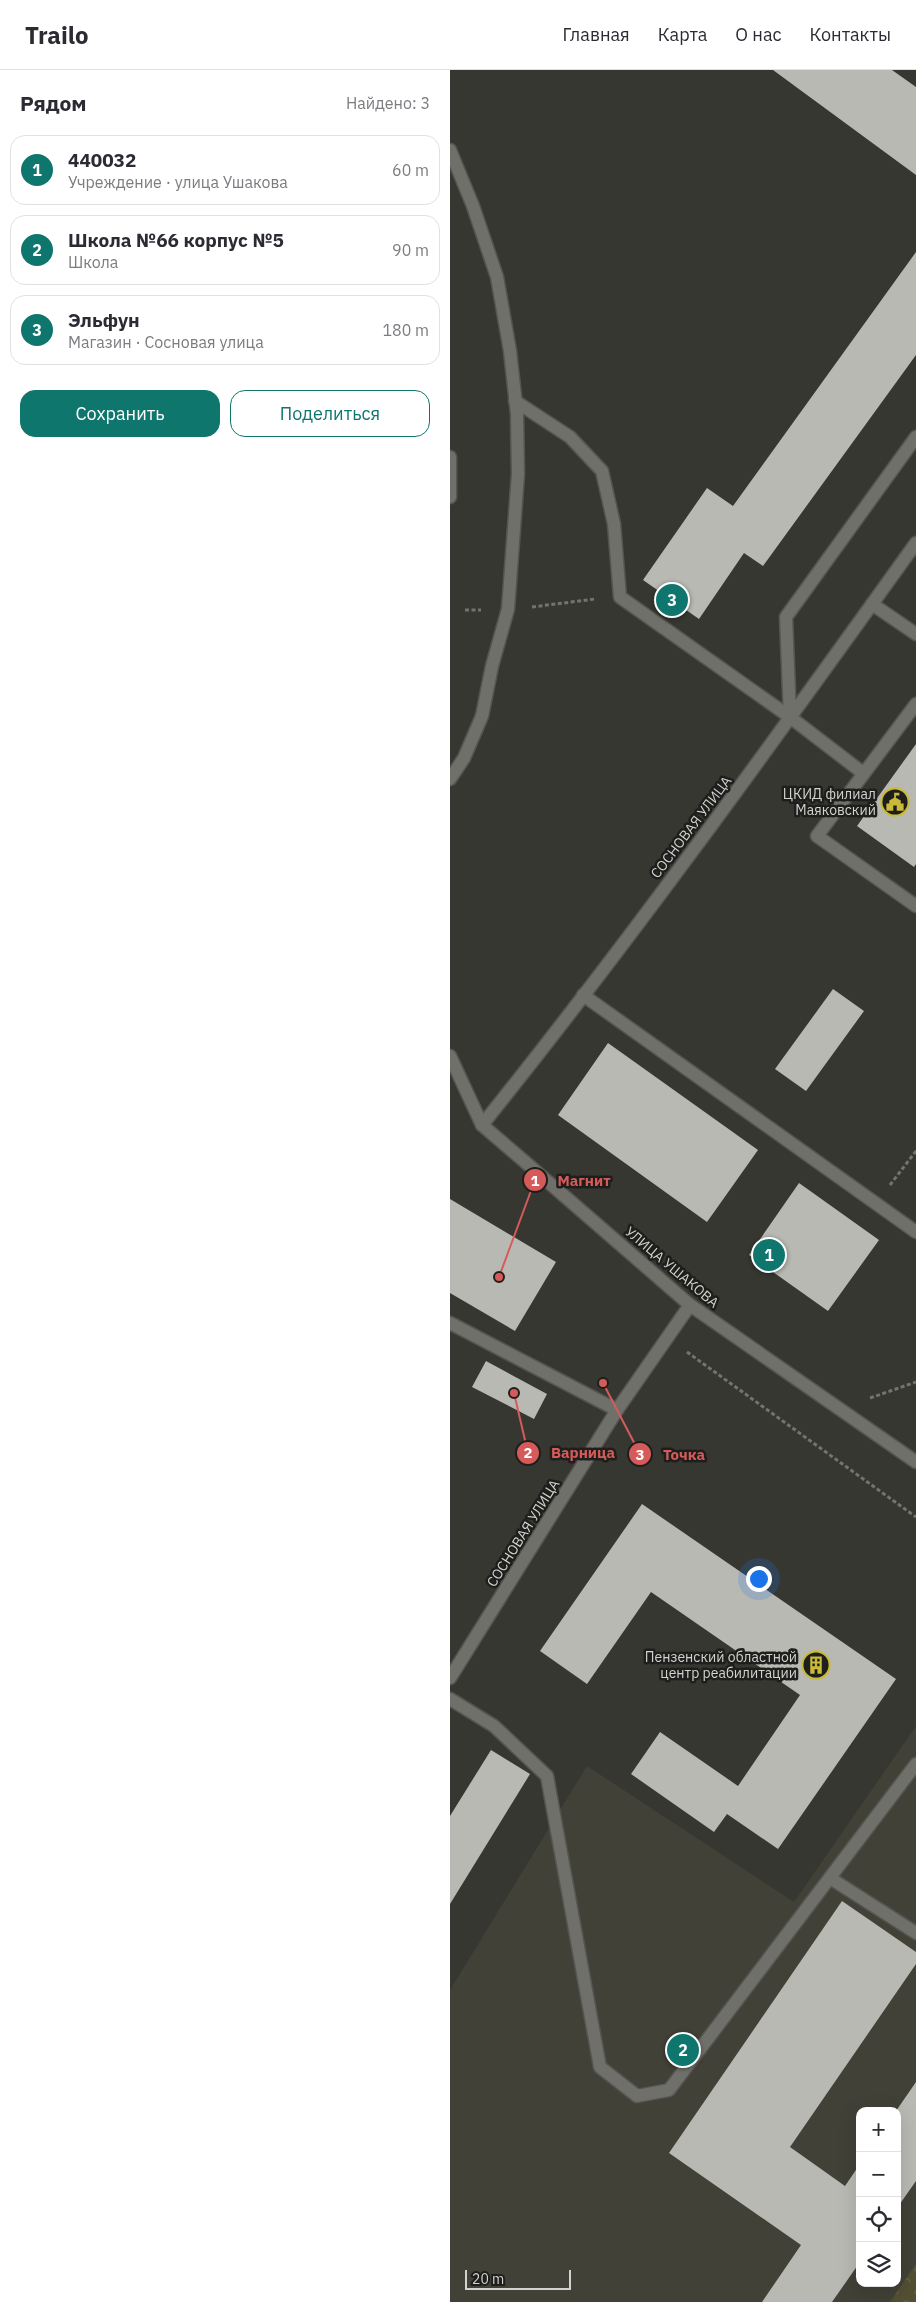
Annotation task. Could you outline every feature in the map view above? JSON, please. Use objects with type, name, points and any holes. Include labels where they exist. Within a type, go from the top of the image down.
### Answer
[{"type":"street","points":[[450,150],[497,277],[515,401],[518,474],[508,609],[492,666],[482,716],[464,758],[450,779]]},
{"type":"street","points":[[515,401],[570,437],[602,471],[614,524],[620,596],[790,717],[864,773]]},
{"type":"street","points":[[790,717],[786,617],[916,437]]},
{"type":"street","points":[[450,457],[450,497]]},
{"type":"street","name":"СОСНОВАЯ УЛИЦА","points":[[482,1124],[583,995],[790,717],[916,543]]},
{"type":"street","points":[[872,604],[916,634]]},
{"type":"street","points":[[916,704],[817,836],[916,906]]},
{"type":"street","points":[[583,995],[916,1232]]},
{"type":"street","name":"УЛИЦА УШАКОВА","points":[[450,1056],[482,1124],[690,1305],[916,1462]]},
{"type":"street","name":"СОСНОВАЯ УЛИЦА","points":[[450,1678],[617,1410],[690,1305]]},
{"type":"street","points":[[450,1324],[617,1410]]},
{"type":"street","points":[[450,1699],[494,1726],[547,1776],[600,2068],[637,2096],[669,2090],[916,1764]]},
{"type":"street","points":[[830,1878],[916,1933]]},
{"type":"path","points":[[536,606],[620,596]]},
{"type":"path","points":[[465,610],[483,610]]},
{"type":"path","points":[[876,1204],[916,1151]]},
{"type":"path","points":[[684,1350],[916,1517]]},
{"type":"path","points":[[877,1403],[870,1398],[916,1382]]},
{"type":"shaded area","points":[[916,1726],[916,2302],[450,2302],[450,1990],[587,1766],[794,1902]]},
{"type":"green space","points":[[916,2264],[916,2302],[890,2302]]},
{"type":"building","points":[[773,70],[892,70],[916,87],[916,175]]},
{"type":"building","points":[[916,252],[916,355],[763,566],[744,553],[699,619],[643,580],[707,488],[733,506]]},
{"type":"building","name":"ЦКИД филиал Маяковский","points":[[916,744],[916,864],[914,867],[857,826]]},
{"type":"building","points":[[833,989],[864,1011],[806,1091],[775,1069]]},
{"type":"building","points":[[608,1043],[758,1150],[707,1222],[558,1115]]},
{"type":"building","points":[[799,1183],[879,1240],[828,1311],[749,1255]]},
{"type":"building","points":[[450,1199],[556,1262],[515,1331],[450,1293]]},
{"type":"building","points":[[486,1361],[547,1394],[534,1419],[472,1387]]},
{"type":"building","name":"Пензенский областной центр реабилитации","points":[[642,1504],[896,1679],[778,1849],[727,1814],[714,1832],[631,1774],[660,1732],[738,1786],[800,1695],[651,1592],[587,1684],[540,1651]]},
{"type":"building","points":[[491,1750],[530,1774],[450,1904],[450,1816]]},
{"type":"building","points":[[842,1901],[916,1952],[916,1964],[790,2147],[845,2186],[856,2170],[856,2268],[832,2302],[762,2302],[801,2245],[669,2153]]},
{"type":"building","points":[[916,2082],[916,2181],[901,2202],[901,2107],[899,2107]]},
{"type":"place","name":"Эльфун","points":[[672,600]]},
{"type":"place","name":"ЦКИД филиал Маяковский","points":[[895,802]]},
{"type":"place","name":"440032","points":[[769,1255]]},
{"type":"place","name":"Магнит","points":[[499,1277]]},
{"type":"place","name":"Точка","points":[[603,1383]]},
{"type":"place","name":"Варница","points":[[514,1393]]},
{"type":"place","name":"Пензенский областной центр реабилитации","points":[[816,1665]]},
{"type":"place","name":"Школа №66 корпус №5","points":[[683,2050]]}]
